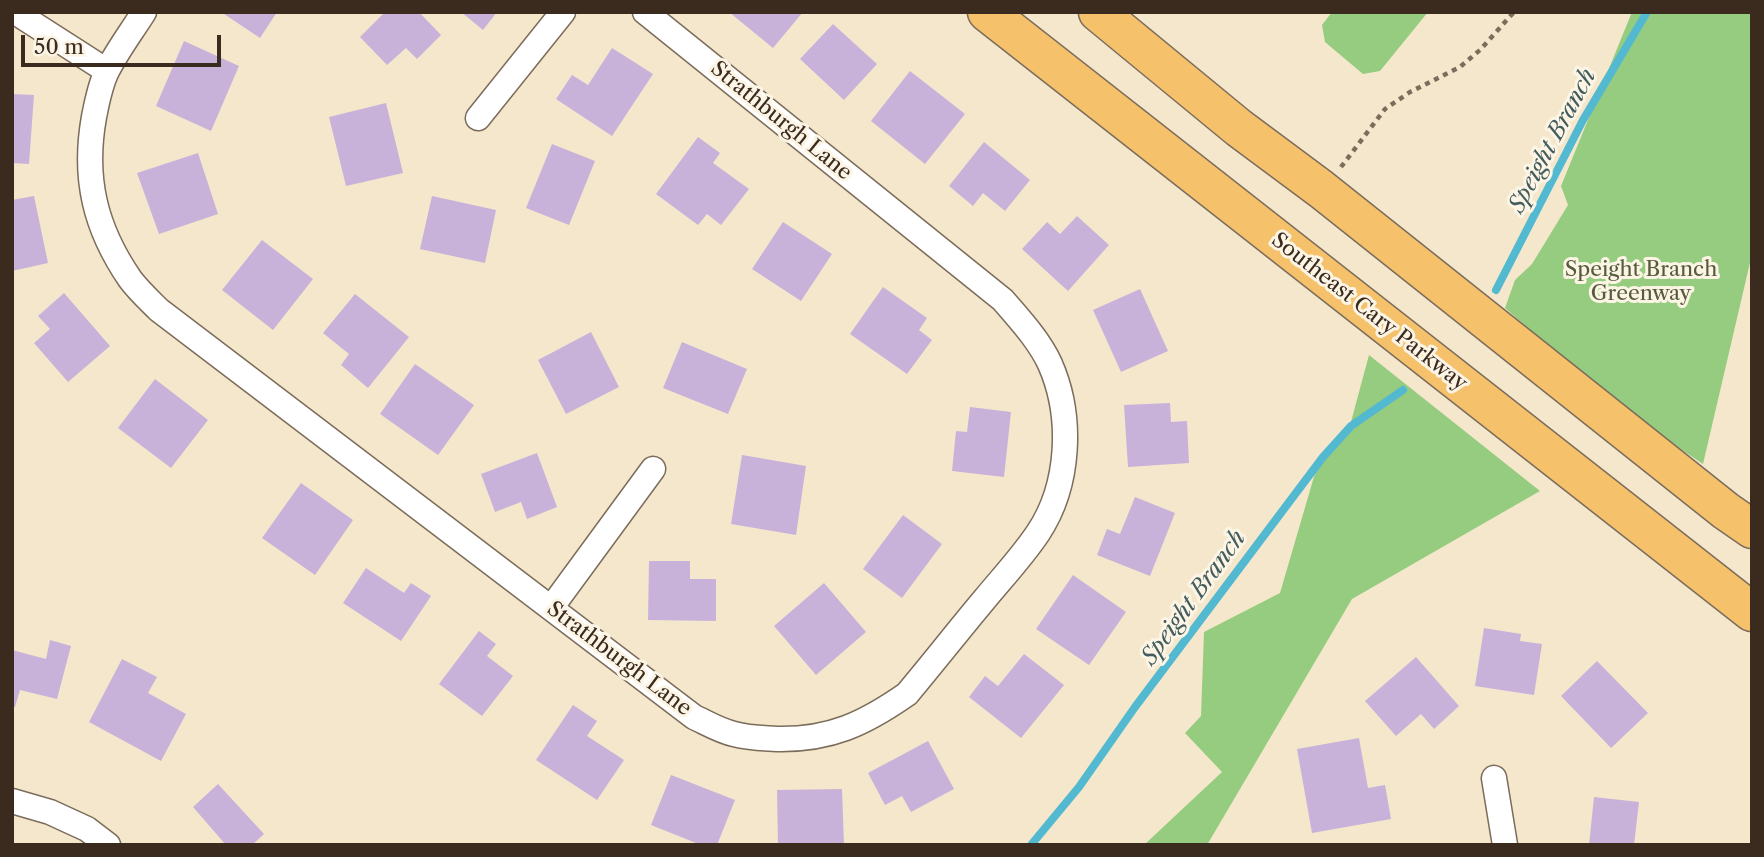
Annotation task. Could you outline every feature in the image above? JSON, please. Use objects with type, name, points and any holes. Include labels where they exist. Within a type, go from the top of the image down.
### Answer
[{"type":"main road","points":[[1098,12],[1238,128],[1321,189],[1752,529]]},
{"type":"main road","name":"Southeast Cary Parkway","points":[[990,13],[1752,612]]},
{"type":"street","points":[[15,12],[107,71]]},
{"type":"street","name":"Strathburgh Lane","points":[[144,12],[107,71],[98,97],[89,161],[94,200],[102,228],[132,281],[159,310],[694,717],[733,734],[759,738],[797,739],[825,735],[854,726],[907,694],[1039,532],[1054,500],[1063,467],[1065,433],[1062,401],[1050,364],[1031,333],[1003,300],[645,12]]},
{"type":"street","points":[[478,118],[563,12]]},
{"type":"street","points":[[551,608],[653,469]]},
{"type":"street","points":[[1494,778],[1505,845]]},
{"type":"street","points":[[12,801],[50,812],[87,829],[108,845]]},
{"type":"path","points":[[1338,170],[1385,109],[1410,92],[1460,67],[1480,51],[1514,12]]},
{"type":"green space","points":[[1332,12],[1428,12],[1380,71],[1363,74],[1325,42],[1322,25]]},
{"type":"green space","name":"Speight Branch Greenway","points":[[1632,12],[1752,12],[1752,254],[1703,464],[1551,348],[1505,308],[1515,280],[1532,264],[1568,205],[1561,186]]},
{"type":"green space","points":[[1369,355],[1540,491],[1352,599],[1207,845],[1144,845],[1222,772],[1185,733],[1201,716],[1204,632],[1280,593],[1318,463],[1348,433]]},
{"type":"building","points":[[221,12],[277,12],[260,38]]},
{"type":"building","points":[[385,12],[419,12],[441,35],[417,59],[406,48],[387,65],[360,37]]},
{"type":"building","points":[[461,12],[497,12],[483,30]]},
{"type":"building","points":[[729,12],[803,12],[773,48]]},
{"type":"building","points":[[833,24],[877,64],[844,100],[800,59]]},
{"type":"building","points":[[184,41],[239,66],[211,131],[156,106]]},
{"type":"building","points":[[612,48],[653,74],[612,136],[556,99],[572,75],[588,85]]},
{"type":"building","points":[[910,71],[965,114],[925,164],[871,121]]},
{"type":"building","points":[[12,94],[34,95],[29,164],[12,163]]},
{"type":"building","points":[[386,103],[403,173],[346,186],[329,117]]},
{"type":"building","points":[[698,137],[720,153],[713,163],[749,189],[721,225],[707,214],[698,225],[656,194]]},
{"type":"building","points":[[984,142],[1030,180],[1005,211],[983,193],[973,206],[949,186]]},
{"type":"building","points":[[552,144],[595,161],[569,225],[526,208]]},
{"type":"building","points":[[198,153],[218,214],[159,234],[137,173]]},
{"type":"building","points":[[34,196],[48,263],[12,271],[12,200]]},
{"type":"building","points":[[432,196],[496,210],[485,263],[420,249]]},
{"type":"building","points":[[1077,216],[1109,245],[1068,291],[1022,249],[1047,222],[1060,234]]},
{"type":"building","points":[[783,222],[832,254],[801,301],[752,269]]},
{"type":"building","points":[[262,240],[313,279],[273,330],[222,290]]},
{"type":"building","points":[[883,287],[927,318],[919,330],[932,340],[907,374],[850,334]]},
{"type":"building","points":[[1140,289],[1168,351],[1121,372],[1093,310]]},
{"type":"building","points":[[64,293],[110,346],[68,382],[34,343],[50,329],[38,316]]},
{"type":"building","points":[[355,294],[409,337],[368,388],[341,365],[349,354],[323,333]]},
{"type":"building","points":[[591,332],[619,387],[566,414],[538,360]]},
{"type":"building","points":[[682,342],[747,369],[728,414],[663,388]]},
{"type":"building","points":[[415,364],[474,405],[438,455],[380,414]]},
{"type":"building","points":[[155,379],[208,420],[171,468],[118,428]]},
{"type":"building","points":[[1170,403],[1171,422],[1187,421],[1189,463],[1128,467],[1124,405]]},
{"type":"building","points":[[970,407],[1011,412],[1004,477],[952,471],[956,431],[967,432]]},
{"type":"building","points":[[537,453],[557,507],[527,519],[521,502],[495,512],[481,474]]},
{"type":"building","points":[[742,455],[806,466],[796,535],[731,524]]},
{"type":"building","points":[[301,483],[353,520],[315,575],[262,538]]},
{"type":"building","points":[[1135,497],[1175,513],[1150,576],[1097,555],[1107,529],[1120,534]]},
{"type":"building","points":[[903,515],[942,544],[902,598],[863,569]]},
{"type":"building","points":[[649,561],[690,561],[690,579],[716,579],[716,621],[648,620]]},
{"type":"building","points":[[366,568],[404,593],[411,583],[431,596],[401,641],[343,603]]},
{"type":"building","points":[[1073,575],[1126,612],[1089,665],[1036,629]]},
{"type":"building","points":[[824,583],[866,632],[816,675],[774,626]]},
{"type":"building","points":[[1484,628],[1521,634],[1520,641],[1542,644],[1534,695],[1475,686]]},
{"type":"building","points":[[479,631],[496,644],[487,656],[513,676],[482,716],[439,684]]},
{"type":"building","points":[[50,640],[71,646],[57,699],[20,690],[15,707],[12,707],[12,650],[46,659]]},
{"type":"building","points":[[1024,654],[1064,685],[1021,738],[969,697],[985,676],[998,686]]},
{"type":"building","points":[[1416,657],[1459,706],[1434,729],[1421,714],[1396,736],[1365,701]]},
{"type":"building","points":[[122,659],[157,677],[148,693],[186,714],[161,761],[89,722]]},
{"type":"building","points":[[1597,661],[1648,713],[1611,748],[1561,696]]},
{"type":"building","points":[[573,705],[597,721],[587,736],[624,760],[597,800],[536,760]]},
{"type":"building","points":[[1359,738],[1368,788],[1385,785],[1391,819],[1312,833],[1297,749]]},
{"type":"building","points":[[928,741],[954,789],[911,812],[902,796],[885,805],[868,773]]},
{"type":"building","points":[[671,775],[735,800],[717,845],[701,845],[651,825]]},
{"type":"building","points":[[218,784],[264,834],[252,845],[226,845],[193,807]]},
{"type":"building","points":[[842,789],[844,845],[778,845],[777,790]]},
{"type":"building","points":[[1594,797],[1639,802],[1634,845],[1589,845]]},
{"type":"waterway","name":"Speight Branch","points":[[1496,290],[1583,120],[1647,12]]},
{"type":"waterway","name":"Speight Branch","points":[[1031,845],[1079,787],[1135,707],[1323,457],[1351,426],[1403,390]]}]
